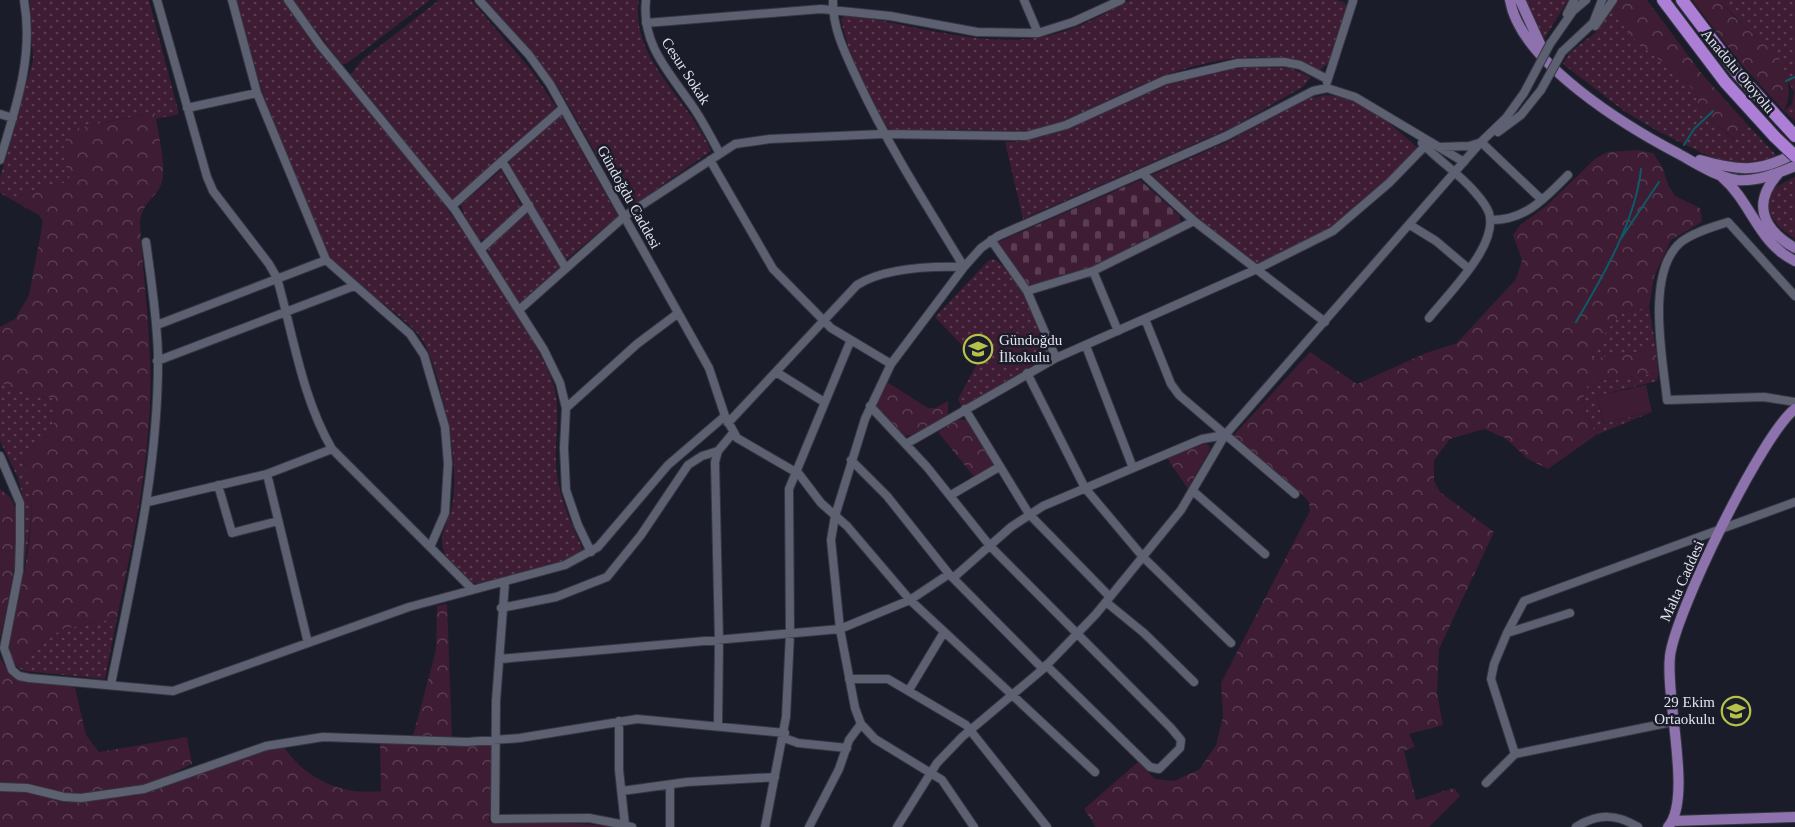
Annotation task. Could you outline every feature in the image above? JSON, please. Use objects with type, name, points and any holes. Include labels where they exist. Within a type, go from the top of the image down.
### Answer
[{"type":"highway","name":"Anadolu Otoyolu","points":[[1663,0],[1725,82],[1775,137],[1795,155]]},
{"type":"highway","name":"Anadolu Otoyolu","points":[[1682,0],[1738,74],[1790,131]]},
{"type":"main road","points":[[1512,1],[1526,36],[1553,67],[1607,111],[1680,155],[1738,180],[1780,172],[1795,166]]},
{"type":"main road","points":[[1680,155],[1745,170],[1766,166],[1795,155]]},
{"type":"main road","points":[[1780,172],[1762,197],[1763,212],[1773,230],[1795,248]]},
{"type":"main road","points":[[1718,173],[1739,194],[1768,241],[1795,261]]},
{"type":"main road","name":"Malta Caddesi","points":[[1671,824],[1680,796],[1669,668],[1675,634],[1686,604],[1770,436],[1781,421],[1795,409]]},
{"type":"main road","points":[[1671,824],[1795,817]]},
{"type":"street","points":[[0,160],[27,60],[27,17],[24,0]]},
{"type":"street","points":[[157,0],[213,191],[269,264],[277,278],[315,414],[332,449],[431,545],[472,590]]},
{"type":"street","points":[[232,0],[257,93],[326,260],[410,334],[424,355],[444,427],[448,464],[445,513],[431,545]]},
{"type":"street","points":[[288,0],[320,45],[452,206],[481,249],[555,371],[566,408],[564,456],[566,490],[578,525],[591,552]]},
{"type":"street","name":"Gündoğdu Caddesi","points":[[479,0],[529,55],[563,108],[709,368],[733,433]]},
{"type":"street","name":"Cesur Sokak","points":[[646,0],[646,23],[654,51],[704,123],[719,152]]},
{"type":"street","points":[[1024,0],[1038,33]]},
{"type":"street","points":[[646,23],[833,4],[977,32],[1038,33],[1073,22],[1120,0]]},
{"type":"street","points":[[974,827],[945,784],[931,771],[875,739],[861,724],[849,679],[840,629],[832,551],[835,516],[870,406],[891,364],[964,267],[991,240],[1226,136],[1327,83],[1352,0]]},
{"type":"street","points":[[1559,31],[1574,0]]},
{"type":"street","points":[[897,827],[931,771],[971,730],[1045,667],[1079,633],[1143,557],[1193,491],[1225,435],[1481,142],[1506,118],[1524,93],[1550,44],[1573,11],[1586,0]]},
{"type":"street","points":[[1438,147],[1469,146],[1481,142],[1521,115],[1541,90],[1562,52],[1593,23],[1602,0]]},
{"type":"street","points":[[1575,39],[1593,28],[1613,0]]},
{"type":"street","points":[[833,4],[843,48],[883,134],[964,267]]},
{"type":"street","points":[[519,310],[625,216],[719,152],[735,144],[770,138],[883,134],[1026,136],[1066,125],[1165,80],[1238,63],[1284,62],[1300,65],[1464,162]]},
{"type":"street","points":[[187,108],[257,93]]},
{"type":"street","points":[[452,206],[563,108]]},
{"type":"street","points":[[0,114],[13,118]]},
{"type":"street","points":[[1406,126],[1480,197],[1490,220],[1483,248],[1430,318]]},
{"type":"street","points":[[1481,142],[1542,200]]},
{"type":"street","points":[[906,444],[1056,358],[1257,270],[1333,231],[1395,178],[1425,146]]},
{"type":"street","points":[[710,160],[766,261],[822,321],[850,342],[891,364]]},
{"type":"street","points":[[502,161],[565,267]]},
{"type":"street","points":[[1142,173],[1194,222],[1325,322]]},
{"type":"street","points":[[1490,220],[1516,218],[1542,200],[1568,175]]},
{"type":"street","points":[[481,249],[529,205]]},
{"type":"street","points":[[1027,291],[1093,271],[1194,222]]},
{"type":"street","points":[[1795,296],[1728,222],[1691,236],[1675,249],[1661,285],[1658,305],[1667,400],[1764,397],[1795,402]]},
{"type":"street","points":[[1410,225],[1453,253],[1469,269]]},
{"type":"street","points":[[991,240],[1027,291],[1056,358]]},
{"type":"street","points":[[111,684],[148,502],[157,361],[156,325],[146,242]]},
{"type":"street","points":[[156,325],[326,260]]},
{"type":"street","points":[[0,456],[20,503],[19,572],[4,648],[8,662],[19,676],[29,678],[173,690],[409,607],[566,565],[591,552],[606,539],[668,465],[726,419],[776,372],[853,289],[868,280],[920,269],[964,267]]},
{"type":"street","points":[[1093,271],[1118,331]]},
{"type":"street","points":[[157,361],[354,286]]},
{"type":"street","points":[[566,408],[637,344],[677,314]]},
{"type":"street","points":[[1145,319],[1175,390],[1295,494]]},
{"type":"street","points":[[765,827],[784,735],[790,634],[787,496],[795,470],[850,342]]},
{"type":"street","points":[[1086,346],[1133,468]]},
{"type":"street","points":[[776,372],[824,402]]},
{"type":"street","points":[[1027,373],[1085,488],[1143,557],[1231,644]]},
{"type":"street","points":[[851,460],[887,496],[951,576],[1150,767],[1159,769],[1177,752],[1181,745],[1179,736],[990,546],[951,495],[870,406]]},
{"type":"street","points":[[965,409],[1029,514],[1108,599],[1194,682]]},
{"type":"street","points":[[718,725],[716,462],[718,451],[733,433],[744,444],[795,470],[826,508],[847,525],[910,600],[1014,694],[1095,772]]},
{"type":"street","points":[[500,659],[840,629],[910,600],[951,576],[1029,514],[1202,439],[1225,435]]},
{"type":"street","points":[[148,502],[267,474],[332,449]]},
{"type":"street","points":[[501,608],[556,597],[607,577],[641,535],[688,465],[702,456],[718,451]]},
{"type":"street","points":[[951,495],[999,467]]},
{"type":"street","points":[[267,474],[308,643]]},
{"type":"street","points":[[218,485],[232,533],[278,521]]},
{"type":"street","points":[[1193,491],[1265,555]]},
{"type":"street","points":[[1515,754],[1491,679],[1494,664],[1518,608],[1528,598],[1795,502]]},
{"type":"street","points":[[505,582],[501,608],[496,701],[498,740],[495,819],[589,818],[628,826],[622,791],[619,721]]},
{"type":"street","points":[[1507,633],[1569,613]]},
{"type":"street","points":[[909,690],[944,632]]},
{"type":"street","points":[[849,679],[883,677],[909,690],[971,730],[1047,827]]},
{"type":"street","points":[[0,787],[27,788],[43,794],[81,798],[144,789],[215,762],[290,740],[323,738],[467,742],[498,740],[619,721],[650,719],[718,725],[784,735],[798,743],[847,748]]},
{"type":"street","points":[[1486,783],[1515,754],[1672,722]]},
{"type":"street","points":[[809,827],[861,724]]},
{"type":"street","points":[[622,791],[776,777]]},
{"type":"street","points":[[669,785],[670,827]]},
{"type":"street","points":[[1576,827],[1596,818],[1609,816],[1638,827]]},
{"type":"green space","points":[[30,0],[149,0],[179,114],[156,119],[154,112],[73,129],[65,165],[72,181],[23,194],[14,201],[0,193],[0,178],[33,60]]},
{"type":"green space","points":[[236,0],[284,0],[317,48],[382,124],[427,182],[492,273],[530,336],[553,382],[557,408],[557,475],[564,505],[584,552],[529,573],[483,583],[472,583],[448,559],[443,549],[442,538],[451,511],[453,496],[453,454],[433,364],[418,334],[358,285],[327,252],[267,108]]},
{"type":"green space","points":[[293,0],[430,0],[346,64],[342,64]]},
{"type":"green space","points":[[439,0],[471,0],[532,71],[557,108],[452,200],[351,74],[362,60]]},
{"type":"green space","points":[[486,0],[639,0],[638,21],[643,41],[652,60],[702,132],[711,151],[638,202],[625,204],[559,89],[527,46]]},
{"type":"green space","points":[[1130,0],[1336,0],[1344,2],[1347,6],[1328,63],[1320,70],[1294,61],[1268,58],[1214,61],[1137,87],[1072,118],[1050,126],[1018,133],[987,130],[890,130],[866,93],[848,47],[841,19],[846,15],[977,38],[1030,39],[1074,28]]},
{"type":"green space","points":[[1525,0],[1568,0],[1543,41]]},
{"type":"green space","points":[[1617,0],[1647,0],[1702,74],[1748,125],[1735,139],[1702,112],[1695,92],[1683,79],[1637,42],[1627,31],[1614,5]]},
{"type":"green space","points":[[1692,0],[1719,0],[1748,30],[1768,43],[1774,50],[1787,76],[1789,94],[1784,111],[1741,64]]},
{"type":"green space","points":[[1719,0],[1795,0],[1795,121],[1784,111],[1792,104],[1794,92],[1767,43],[1749,31]]},
{"type":"green space","points":[[1614,5],[1619,18],[1637,41],[1695,92],[1700,109],[1709,119],[1734,139],[1748,125],[1777,156],[1748,165],[1719,161],[1661,133],[1624,111],[1563,64],[1570,52],[1595,33]]},
{"type":"green space","points":[[1249,67],[1290,68],[1311,77],[1303,87],[1231,128],[1023,219],[1005,142],[1025,141],[1063,130],[1153,89],[1177,81]]},
{"type":"green space","points":[[1325,95],[1351,100],[1363,106],[1387,121],[1418,148],[1395,174],[1331,228],[1258,267],[1192,213],[1152,175],[1231,140],[1306,99]]},
{"type":"green space","points":[[155,112],[163,157],[163,175],[160,187],[144,209],[140,222],[150,355],[149,422],[142,488],[117,618],[63,629],[51,636],[17,667],[13,663],[9,649],[31,530],[32,506],[23,462],[49,434],[55,418],[55,409],[52,398],[27,394],[0,383],[0,327],[15,319],[29,295],[43,222],[39,215],[14,201],[23,194],[71,181],[63,154],[65,141],[73,129]]},
{"type":"green space","points":[[561,115],[618,216],[565,261],[508,166],[510,160]]},
{"type":"green space","points":[[1637,150],[1653,153],[1663,168],[1668,185],[1675,196],[1700,208],[1702,222],[1671,240],[1654,277],[1649,307],[1621,313],[1596,345],[1590,359],[1656,349],[1658,373],[1590,382],[1584,395],[1584,402],[1596,435],[1548,469],[1528,459],[1505,438],[1484,429],[1450,439],[1434,460],[1434,481],[1440,492],[1494,532],[1439,649],[1437,693],[1443,725],[1409,734],[1415,747],[1404,751],[1416,800],[1454,788],[1460,796],[1429,827],[1096,827],[1084,809],[1138,762],[1155,779],[1174,781],[1200,769],[1216,745],[1223,717],[1221,683],[1310,511],[1309,502],[1300,492],[1232,437],[1310,352],[1357,384],[1426,353],[1457,343],[1516,279],[1522,260],[1513,235],[1520,225],[1546,206],[1596,158],[1608,152]]},
{"type":"green space","points":[[501,170],[522,207],[486,239],[479,240],[465,217],[461,205]]},
{"type":"green space","points":[[1795,177],[1795,239],[1780,228],[1766,209],[1770,190]]},
{"type":"green space","points":[[1140,180],[1180,216],[1179,226],[1091,268],[1028,287],[998,242]]},
{"type":"green space","points":[[528,213],[560,267],[524,301],[517,303],[487,249]]},
{"type":"green space","points":[[994,259],[1011,276],[1028,303],[1042,332],[1049,356],[962,407],[958,399],[978,362],[935,317],[989,260]]},
{"type":"green space","points":[[1649,307],[1656,349],[1590,359],[1596,345],[1621,313]]},
{"type":"green space","points":[[1658,373],[1657,381],[1597,396],[1603,423],[1652,412],[1596,435],[1584,402],[1584,395],[1590,382]]},
{"type":"green space","points":[[887,382],[928,408],[935,408],[948,401],[948,415],[912,435],[904,436],[875,407]]},
{"type":"green space","points":[[0,383],[27,394],[52,398],[55,409],[55,418],[49,434],[23,462],[28,475],[31,500],[24,565],[25,505],[18,478],[0,441]]},
{"type":"green space","points":[[1646,385],[1652,412],[1603,423],[1597,396]]},
{"type":"green space","points":[[958,419],[966,420],[994,463],[994,466],[975,478],[938,432]]},
{"type":"green space","points":[[1204,444],[1209,445],[1210,449],[1188,489],[1167,458]]},
{"type":"green space","points":[[0,489],[14,504],[17,538],[13,573],[0,639]]},
{"type":"green space","points":[[447,604],[452,737],[413,736],[436,650],[437,606]]},
{"type":"green space","points":[[117,618],[105,679],[24,671],[17,667],[51,636],[63,629]]},
{"type":"green space","points":[[0,657],[7,669],[23,681],[75,688],[86,735],[99,752],[187,737],[192,764],[145,786],[78,795],[0,784]]},
{"type":"green space","points":[[380,742],[494,743],[489,823],[568,823],[621,827],[0,827],[0,790],[24,791],[60,800],[134,796],[255,754],[284,747],[303,768],[326,783],[353,791],[381,791]]},
{"type":"waterway","points":[[1786,81],[1795,77]]},
{"type":"waterway","points":[[1684,145],[1694,129],[1713,111]]},
{"type":"waterway","points":[[1576,322],[1607,268],[1625,228],[1638,188],[1641,169]]},
{"type":"waterway","points":[[1620,240],[1659,182]]},
{"type":"place","name":"Gündoğdu İlkokulu","points":[[978,349]]},
{"type":"place","name":"29 Ekim Ortaokulu","points":[[1736,711]]}]
